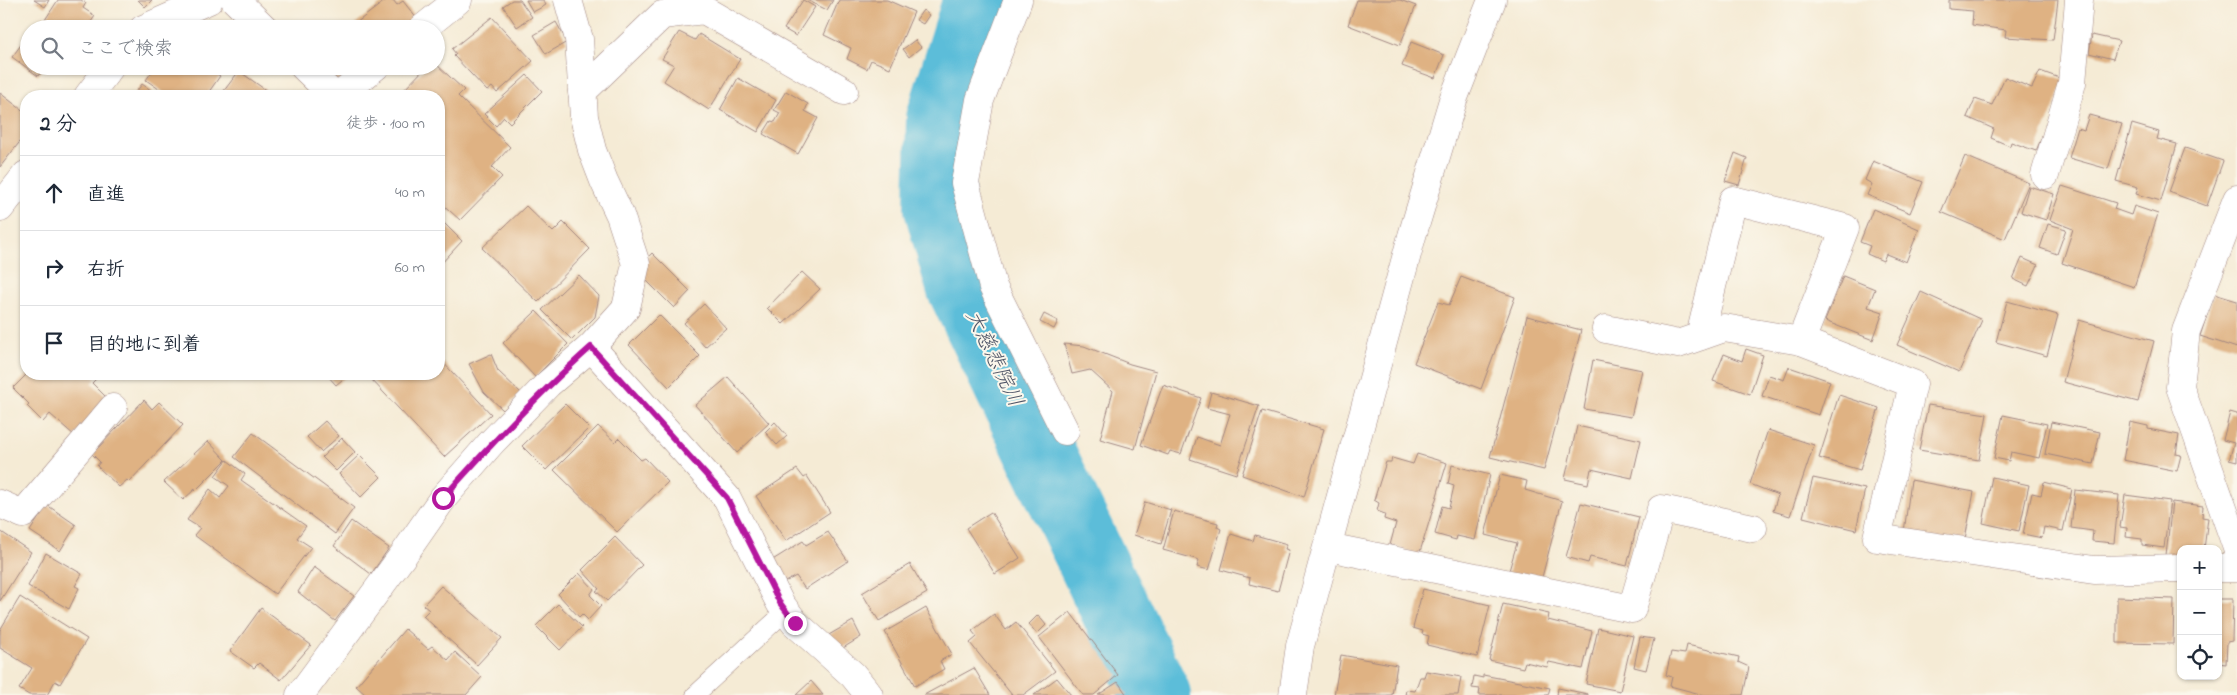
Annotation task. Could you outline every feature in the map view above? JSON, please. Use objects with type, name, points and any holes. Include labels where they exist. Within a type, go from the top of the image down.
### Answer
[{"type":"street","points":[[163,20],[209,0]]},
{"type":"street","points":[[235,0],[255,20]]},
{"type":"street","points":[[433,20],[458,0]]},
{"type":"street","points":[[300,695],[443,498],[536,397],[591,347],[626,308],[636,264],[620,215],[592,150],[584,117],[578,39],[568,0]]},
{"type":"street","points":[[1018,0],[980,100],[965,183],[993,287],[1065,431]]},
{"type":"street","points":[[1294,695],[1300,646],[1412,236],[1453,100],[1492,0]]},
{"type":"street","points":[[2045,175],[2072,83],[2079,0]]},
{"type":"street","points":[[582,92],[662,15],[704,10],[844,91]]},
{"type":"street","points":[[93,90],[104,75]]},
{"type":"street","points":[[312,75],[328,90]]},
{"type":"street","points":[[346,90],[365,75]]},
{"type":"street","points":[[0,208],[20,183]]},
{"type":"street","points":[[2237,198],[2186,331],[2180,387],[2237,548]]},
{"type":"street","points":[[1700,336],[1733,200],[1845,228],[1801,341]]},
{"type":"street","points":[[1606,329],[1678,344],[1724,328],[1801,341],[1913,384],[1877,538],[2094,570],[2177,568]]},
{"type":"street","points":[[591,347],[727,498],[786,611],[795,623],[853,675],[869,695]]},
{"type":"street","points":[[0,504],[23,514],[112,408]]},
{"type":"street","points":[[1328,547],[1632,609],[1661,509],[1753,528]]},
{"type":"street","points":[[2222,568],[2237,568]]},
{"type":"lane","points":[[695,695],[786,611]]},
{"type":"building","points":[[34,0],[49,0],[45,7]]},
{"type":"building","points":[[58,0],[81,0],[86,3],[83,8],[95,16],[92,20],[45,20]]},
{"type":"building","points":[[138,0],[152,0],[145,7]]},
{"type":"building","points":[[386,0],[393,0],[397,5],[403,1],[418,20],[360,20]]},
{"type":"building","points":[[512,0],[520,0],[532,17],[517,27],[503,6]]},
{"type":"building","points":[[526,0],[543,0],[546,5],[533,12]]},
{"type":"building","points":[[803,0],[815,7],[796,36],[784,29]]},
{"type":"building","points":[[807,0],[833,0],[827,10]]},
{"type":"building","points":[[839,0],[887,0],[914,12],[890,68],[871,60],[867,69],[847,59],[851,48],[824,35]]},
{"type":"building","points":[[1357,0],[1400,0],[1416,6],[1400,45],[1348,25]]},
{"type":"building","points":[[1949,0],[2058,0],[2053,40],[2005,37],[2006,30],[1972,25],[1973,11],[1949,9]]},
{"type":"building","points":[[923,10],[929,15],[923,24],[916,20]]},
{"type":"building","points":[[492,17],[533,61],[497,93],[492,87],[487,91],[454,56],[456,54],[452,49]]},
{"type":"building","points":[[556,22],[567,42],[546,54],[534,35]]},
{"type":"building","points":[[679,32],[695,40],[699,34],[740,59],[709,110],[664,81],[674,65],[662,59]]},
{"type":"building","points":[[2092,35],[2119,41],[2113,59],[2089,53]]},
{"type":"building","points":[[915,40],[921,47],[909,57],[903,49]]},
{"type":"building","points":[[1411,42],[1444,55],[1435,78],[1402,66]]},
{"type":"building","points":[[20,46],[20,63],[12,57]]},
{"type":"building","points":[[2040,71],[2065,80],[2036,151],[2011,142],[2010,146],[1991,138],[1994,129],[1967,117],[1975,99],[1992,105],[2005,77],[2032,88]]},
{"type":"building","points":[[445,72],[464,90],[458,96],[510,147],[492,167],[502,177],[460,220],[445,206],[445,90],[404,90],[418,75],[445,75]]},
{"type":"building","points":[[150,75],[220,76],[210,90],[160,90],[146,80]]},
{"type":"building","points":[[236,75],[245,75],[266,90],[225,90]]},
{"type":"building","points":[[328,75],[352,75],[339,87]]},
{"type":"building","points":[[527,75],[542,91],[510,123],[504,117],[496,126],[484,114]]},
{"type":"building","points":[[738,78],[776,100],[758,132],[720,110]]},
{"type":"building","points":[[142,84],[151,90],[138,90]]},
{"type":"building","points":[[786,91],[808,104],[805,111],[818,118],[798,154],[763,134],[771,121],[775,122],[780,113],[774,110]]},
{"type":"building","points":[[0,93],[20,108],[20,142],[0,167]]},
{"type":"building","points":[[2089,115],[2122,124],[2108,169],[2069,158],[2078,128],[2084,130]]},
{"type":"building","points":[[2132,124],[2159,132],[2157,139],[2177,144],[2161,201],[2136,194],[2138,187],[2116,181]]},
{"type":"building","points":[[2185,148],[2223,161],[2207,206],[2169,192]]},
{"type":"building","points":[[1735,153],[1747,158],[1739,185],[1725,181]]},
{"type":"building","points":[[1965,156],[2029,183],[2005,239],[1941,212]]},
{"type":"building","points":[[1873,161],[1923,182],[1910,213],[1867,195],[1872,184],[1865,180]]},
{"type":"building","points":[[2029,186],[2054,194],[2046,220],[2021,212]]},
{"type":"building","points":[[2062,186],[2116,203],[2114,209],[2131,215],[2134,206],[2158,214],[2134,287],[2062,263],[2073,229],[2050,220]]},
{"type":"building","points":[[526,206],[553,232],[563,222],[590,249],[538,302],[482,248]]},
{"type":"building","points":[[1873,209],[1919,229],[1906,262],[1886,254],[1883,261],[1867,254],[1870,246],[1860,242]]},
{"type":"building","points":[[445,224],[462,241],[445,259]]},
{"type":"building","points":[[2048,224],[2066,229],[2057,254],[2040,248]]},
{"type":"building","points":[[652,253],[690,291],[674,308],[636,270]]},
{"type":"building","points":[[2022,258],[2038,265],[2028,286],[2013,279]]},
{"type":"building","points":[[802,272],[820,289],[783,324],[767,308]]},
{"type":"building","points":[[579,275],[599,296],[595,317],[572,340],[542,310]]},
{"type":"building","points":[[1843,276],[1875,289],[1868,307],[1883,312],[1873,340],[1825,321]]},
{"type":"building","points":[[1461,277],[1515,297],[1481,389],[1414,363],[1438,302],[1449,305]]},
{"type":"building","points":[[1921,292],[1982,320],[1959,372],[1897,345]]},
{"type":"building","points":[[2214,294],[2237,301],[2237,348],[2200,336]]},
{"type":"building","points":[[2007,301],[2058,315],[2047,356],[1996,342]]},
{"type":"building","points":[[704,304],[726,328],[705,347],[684,323]]},
{"type":"building","points":[[536,311],[568,344],[535,377],[503,343]]},
{"type":"building","points":[[1044,314],[1058,321],[1054,329],[1040,322]]},
{"type":"building","points":[[659,315],[700,356],[669,387],[629,345]]},
{"type":"building","points":[[1527,316],[1581,330],[1544,470],[1490,457]]},
{"type":"building","points":[[2079,320],[2154,341],[2138,402],[2063,382]]},
{"type":"building","points":[[1064,344],[1084,346],[1130,364],[1156,371],[1135,449],[1100,439],[1113,391],[1090,370],[1072,374]]},
{"type":"building","points":[[1746,349],[1763,355],[1750,394],[1713,381],[1724,354],[1742,361]]},
{"type":"building","points":[[491,354],[498,371],[521,393],[503,410],[484,392],[469,364]]},
{"type":"building","points":[[1593,360],[1642,370],[1631,417],[1584,409]]},
{"type":"building","points":[[445,364],[491,414],[444,457],[372,380],[445,380]]},
{"type":"building","points":[[1789,367],[1830,381],[1819,415],[1762,396],[1769,375],[1784,380]]},
{"type":"building","points":[[728,377],[769,423],[737,453],[695,405]]},
{"type":"building","points":[[21,380],[95,380],[92,383],[109,400],[75,436],[50,414],[43,422],[13,388]]},
{"type":"building","points":[[331,380],[342,380],[336,385]]},
{"type":"building","points":[[1163,385],[1201,398],[1181,454],[1170,451],[1168,455],[1141,445]]},
{"type":"building","points":[[1211,392],[1259,406],[1236,474],[1190,459],[1197,437],[1220,445],[1230,414],[1207,408]]},
{"type":"building","points":[[1839,395],[1879,408],[1860,470],[1819,458]]},
{"type":"building","points":[[144,400],[152,409],[159,402],[183,425],[129,482],[127,480],[119,487],[97,466],[100,462],[92,454]]},
{"type":"building","points":[[565,404],[589,428],[546,470],[522,446]]},
{"type":"building","points":[[1928,405],[1987,414],[1979,460],[1919,450]]},
{"type":"building","points":[[1262,411],[1324,429],[1304,497],[1242,475]]},
{"type":"building","points":[[2230,412],[2237,414],[2237,462],[2229,460],[2234,443],[2223,440]]},
{"type":"building","points":[[2003,415],[2047,424],[2039,458],[2011,452],[2009,461],[1994,458]]},
{"type":"building","points":[[325,421],[339,436],[321,452],[307,437]]},
{"type":"building","points":[[775,422],[787,436],[777,445],[765,432]]},
{"type":"building","points":[[2051,422],[2100,432],[2093,464],[2045,454]]},
{"type":"building","points":[[2130,422],[2148,426],[2148,429],[2179,435],[2176,454],[2181,455],[2177,471],[2123,460]]},
{"type":"building","points":[[598,426],[615,442],[619,438],[641,460],[645,458],[668,482],[617,532],[554,470]]},
{"type":"building","points":[[1577,426],[1641,440],[1632,478],[1591,469],[1588,484],[1565,479]]},
{"type":"building","points":[[1768,430],[1814,445],[1790,516],[1773,511],[1778,495],[1750,484]]},
{"type":"building","points":[[253,433],[354,508],[335,534],[234,457]]},
{"type":"building","points":[[342,438],[355,452],[336,471],[322,457]]},
{"type":"building","points":[[208,441],[226,460],[195,491],[195,489],[183,500],[164,482]]},
{"type":"building","points":[[1417,454],[1447,463],[1419,555],[1390,545],[1396,523],[1384,519],[1385,514],[1377,511],[1379,503],[1374,500],[1386,462],[1391,462],[1392,458],[1413,464]]},
{"type":"building","points":[[359,455],[381,477],[361,497],[339,474]]},
{"type":"building","points":[[227,460],[245,474],[241,480],[306,526],[297,538],[311,547],[275,594],[194,535],[200,528],[187,520],[210,489],[220,498],[229,486],[215,476]]},
{"type":"building","points":[[1452,465],[1490,475],[1475,540],[1457,536],[1456,540],[1435,534],[1442,506],[1449,508],[1454,486],[1448,484]]},
{"type":"building","points":[[797,469],[804,478],[807,476],[830,512],[786,541],[756,496]]},
{"type":"building","points":[[1500,475],[1527,481],[1525,490],[1562,501],[1541,581],[1508,574],[1517,543],[1485,535]]},
{"type":"building","points":[[1992,477],[2029,485],[2019,531],[1983,523]]},
{"type":"building","points":[[1813,478],[1865,489],[1856,530],[1803,517]]},
{"type":"building","points":[[1911,480],[1974,492],[1964,544],[1904,532]]},
{"type":"building","points":[[2044,482],[2072,489],[2063,531],[2044,527],[2042,538],[2023,534],[2032,493],[2041,495]]},
{"type":"building","points":[[2075,490],[2119,495],[2114,543],[2092,541],[2093,531],[2071,528]]},
{"type":"building","points":[[2125,495],[2170,501],[2164,548],[2142,545],[2142,539],[2126,537],[2127,528],[2120,527]]},
{"type":"building","points":[[1145,502],[1171,510],[1161,544],[1134,535]]},
{"type":"building","points":[[2172,502],[2203,506],[2202,517],[2208,518],[2205,545],[2177,545],[2177,556],[2166,555]]},
{"type":"building","points":[[1581,503],[1639,517],[1627,566],[1590,557],[1588,563],[1566,557]]},
{"type":"building","points":[[47,505],[76,525],[60,551],[30,531]]},
{"type":"building","points":[[1174,511],[1218,523],[1217,527],[1221,529],[1209,570],[1197,567],[1199,560],[1163,550]]},
{"type":"building","points":[[991,512],[1020,558],[995,574],[966,528]]},
{"type":"building","points":[[351,521],[389,548],[371,574],[334,546]]},
{"type":"building","points":[[0,531],[31,552],[0,601]]},
{"type":"building","points":[[828,532],[848,561],[805,589],[796,576],[785,582],[771,561],[803,541],[806,545]]},
{"type":"building","points":[[1231,534],[1253,541],[1255,535],[1287,544],[1285,549],[1289,550],[1278,591],[1249,584],[1250,578],[1221,570]]},
{"type":"building","points":[[615,537],[642,565],[607,601],[596,591],[599,589],[582,570]]},
{"type":"building","points":[[46,553],[82,574],[75,586],[79,588],[69,609],[28,586]]},
{"type":"building","points":[[910,564],[927,593],[879,621],[862,593]]},
{"type":"building","points":[[314,567],[354,596],[335,621],[298,592]]},
{"type":"building","points":[[579,573],[594,589],[590,595],[601,606],[588,620],[582,614],[579,617],[558,594]]},
{"type":"building","points":[[441,586],[502,638],[477,665],[423,616],[429,610],[423,605]]},
{"type":"building","points":[[1423,589],[1490,605],[1477,657],[1427,645],[1429,636],[1422,634],[1423,631],[1413,628]]},
{"type":"building","points":[[20,597],[87,639],[60,684],[55,681],[47,695],[29,695],[19,689],[32,668],[0,648],[0,630]]},
{"type":"building","points":[[2117,597],[2174,599],[2173,644],[2117,643]]},
{"type":"building","points":[[2222,599],[2233,599],[2232,641],[2227,642],[2226,664],[2222,664]]},
{"type":"building","points":[[558,604],[582,627],[560,650],[536,626]]},
{"type":"building","points":[[1503,604],[1549,614],[1548,620],[1592,631],[1583,669],[1549,662],[1547,667],[1525,662],[1523,668],[1489,660]]},
{"type":"building","points":[[261,608],[311,645],[281,680],[259,663],[254,668],[230,651]]},
{"type":"building","points":[[926,608],[952,654],[940,661],[944,669],[915,686],[885,632]]},
{"type":"building","points":[[1070,612],[1118,675],[1094,695],[1083,695],[1039,637]]},
{"type":"building","points":[[994,614],[1006,630],[1016,622],[1055,671],[1023,695],[1012,695],[970,643],[977,637],[972,631]]},
{"type":"building","points":[[1038,615],[1046,625],[1037,634],[1029,624]]},
{"type":"building","points":[[853,621],[861,637],[838,651],[827,636]]},
{"type":"building","points":[[1598,628],[1633,636],[1620,691],[1586,684]]},
{"type":"building","points":[[405,629],[428,649],[432,646],[448,660],[455,652],[482,677],[466,695],[366,695],[356,686]]},
{"type":"building","points":[[1640,637],[1654,639],[1646,670],[1634,667]]},
{"type":"building","points":[[1687,645],[1739,657],[1738,662],[1749,667],[1743,695],[1704,695],[1670,686],[1672,677],[1666,675],[1671,652],[1685,654]]},
{"type":"building","points":[[1341,655],[1397,665],[1392,695],[1334,695]]},
{"type":"building","points":[[974,668],[990,695],[924,695]]},
{"type":"building","points":[[1426,671],[1461,677],[1458,695],[1405,695],[1406,690],[1415,691],[1420,677],[1424,677]]},
{"type":"building","points":[[1483,675],[1550,688],[1548,695],[1479,695],[1480,689],[1472,688],[1474,676],[1483,678]]},
{"type":"building","points":[[1057,678],[1071,695],[1034,695]]},
{"type":"building","points":[[811,681],[823,695],[796,695]]},
{"type":"building","points":[[1118,682],[1127,695],[1098,695]]},
{"type":"building","points":[[1558,688],[1588,694],[1588,695],[1557,695]]},
{"type":"waterway","name":"大慈悲院川","points":[[978,0],[941,119],[939,208],[961,286],[1156,695]]},
{"type":"route","points":[[443,498],[548,384],[591,347],[727,498],[780,603],[795,623]]}]
